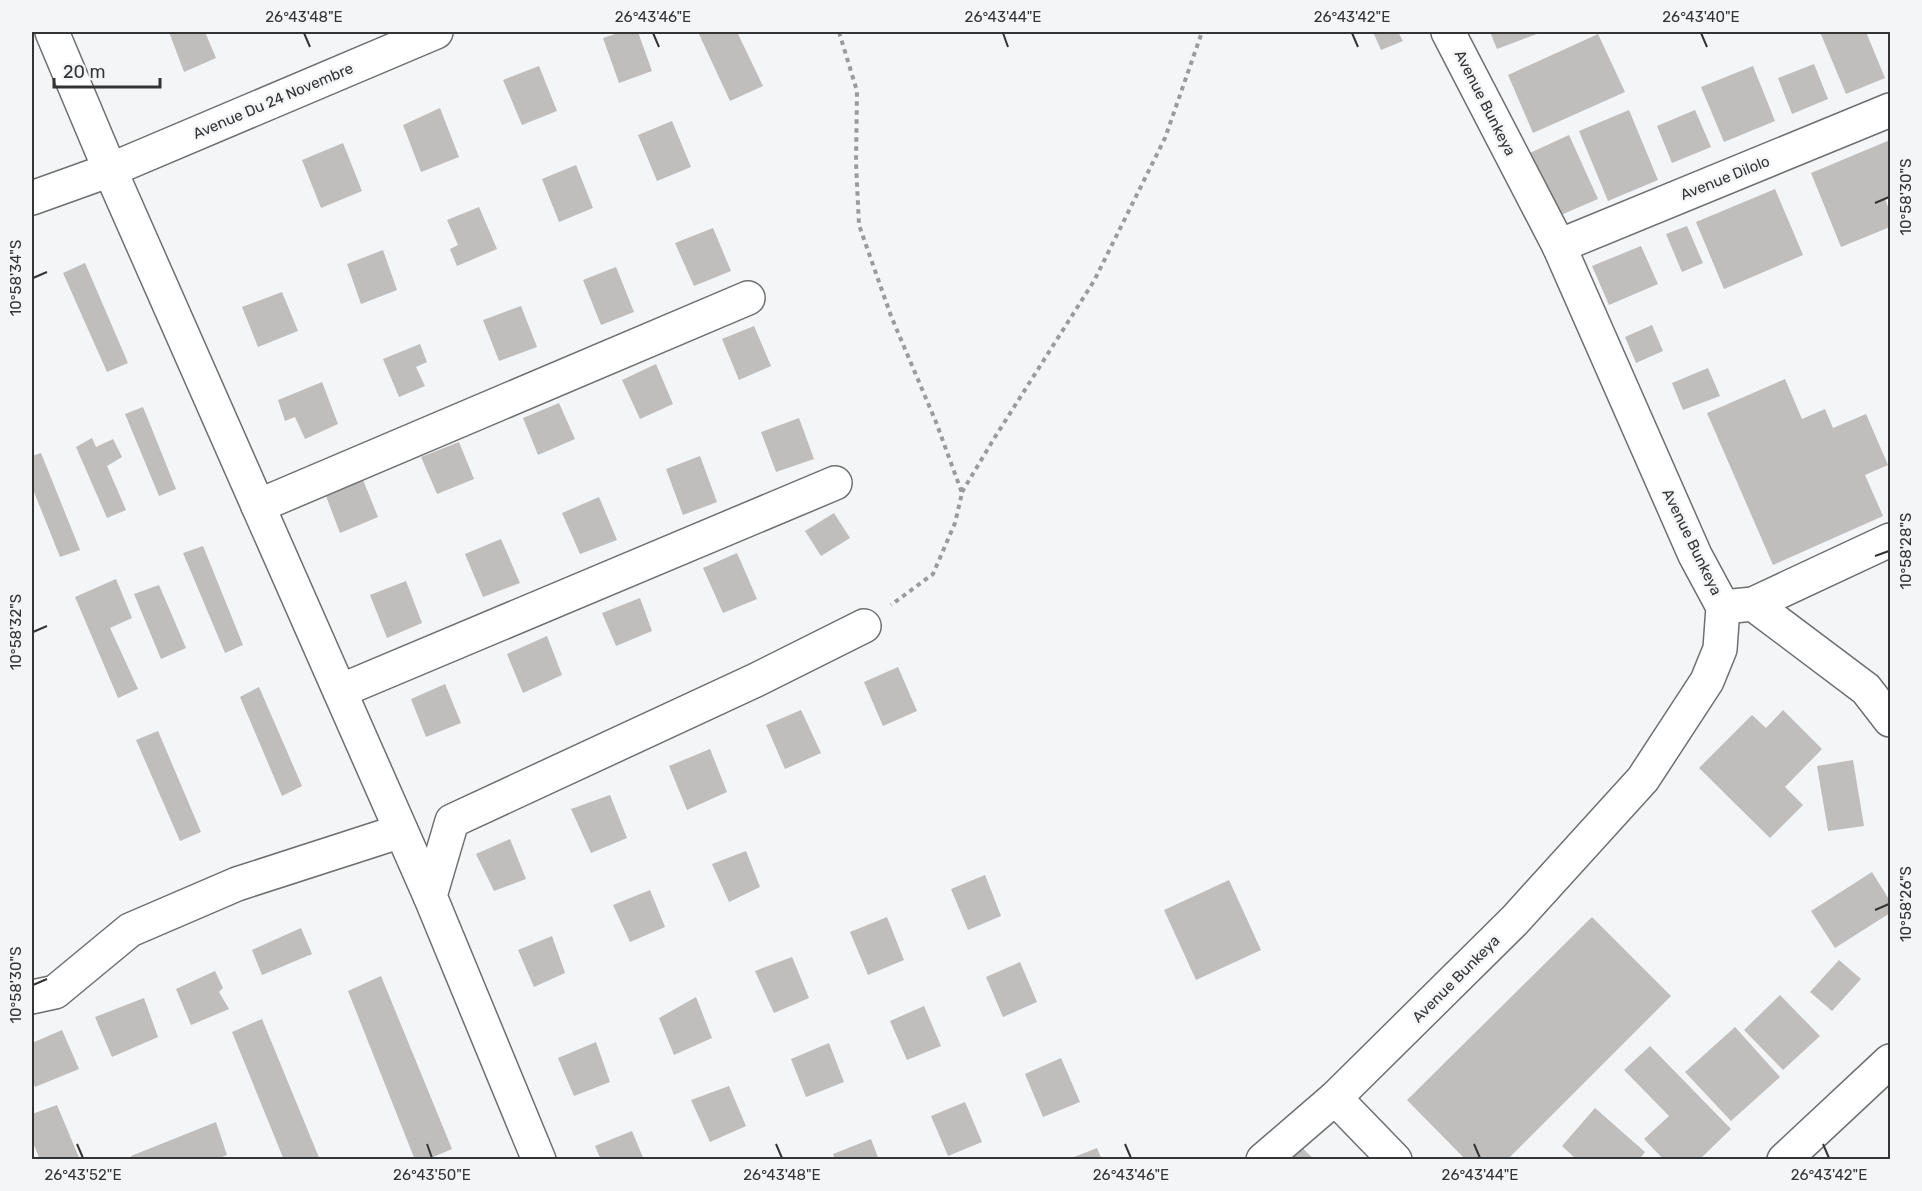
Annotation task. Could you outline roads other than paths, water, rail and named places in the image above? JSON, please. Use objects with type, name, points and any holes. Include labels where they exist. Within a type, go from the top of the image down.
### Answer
[{"type":"street","points":[[52,32],[110,170],[430,896],[538,1160]]},
{"type":"street","name":"Avenue Du 24 Novembre","points":[[32,198],[110,170],[436,32]]},
{"type":"street","name":"Avenue Bunkeya","points":[[1263,1160],[1335,1098],[1515,920],[1643,779],[1707,681],[1738,606],[1695,555],[1559,246],[1448,32]]},
{"type":"street","name":"Avenue Dilolo","points":[[1559,246],[1890,110]]},
{"type":"street","points":[[258,506],[748,298]]},
{"type":"street","points":[[340,691],[835,483]]},
{"type":"street","points":[[1738,606],[1890,540]]},
{"type":"street","points":[[1738,606],[1866,689],[1890,720]]},
{"type":"street","points":[[430,896],[452,821],[756,680],[864,626]]},
{"type":"street","points":[[32,997],[55,992],[130,930],[237,884],[401,831]]},
{"type":"street","points":[[1784,1160],[1890,1061]]},
{"type":"street","points":[[1335,1098],[1395,1160]]}]
